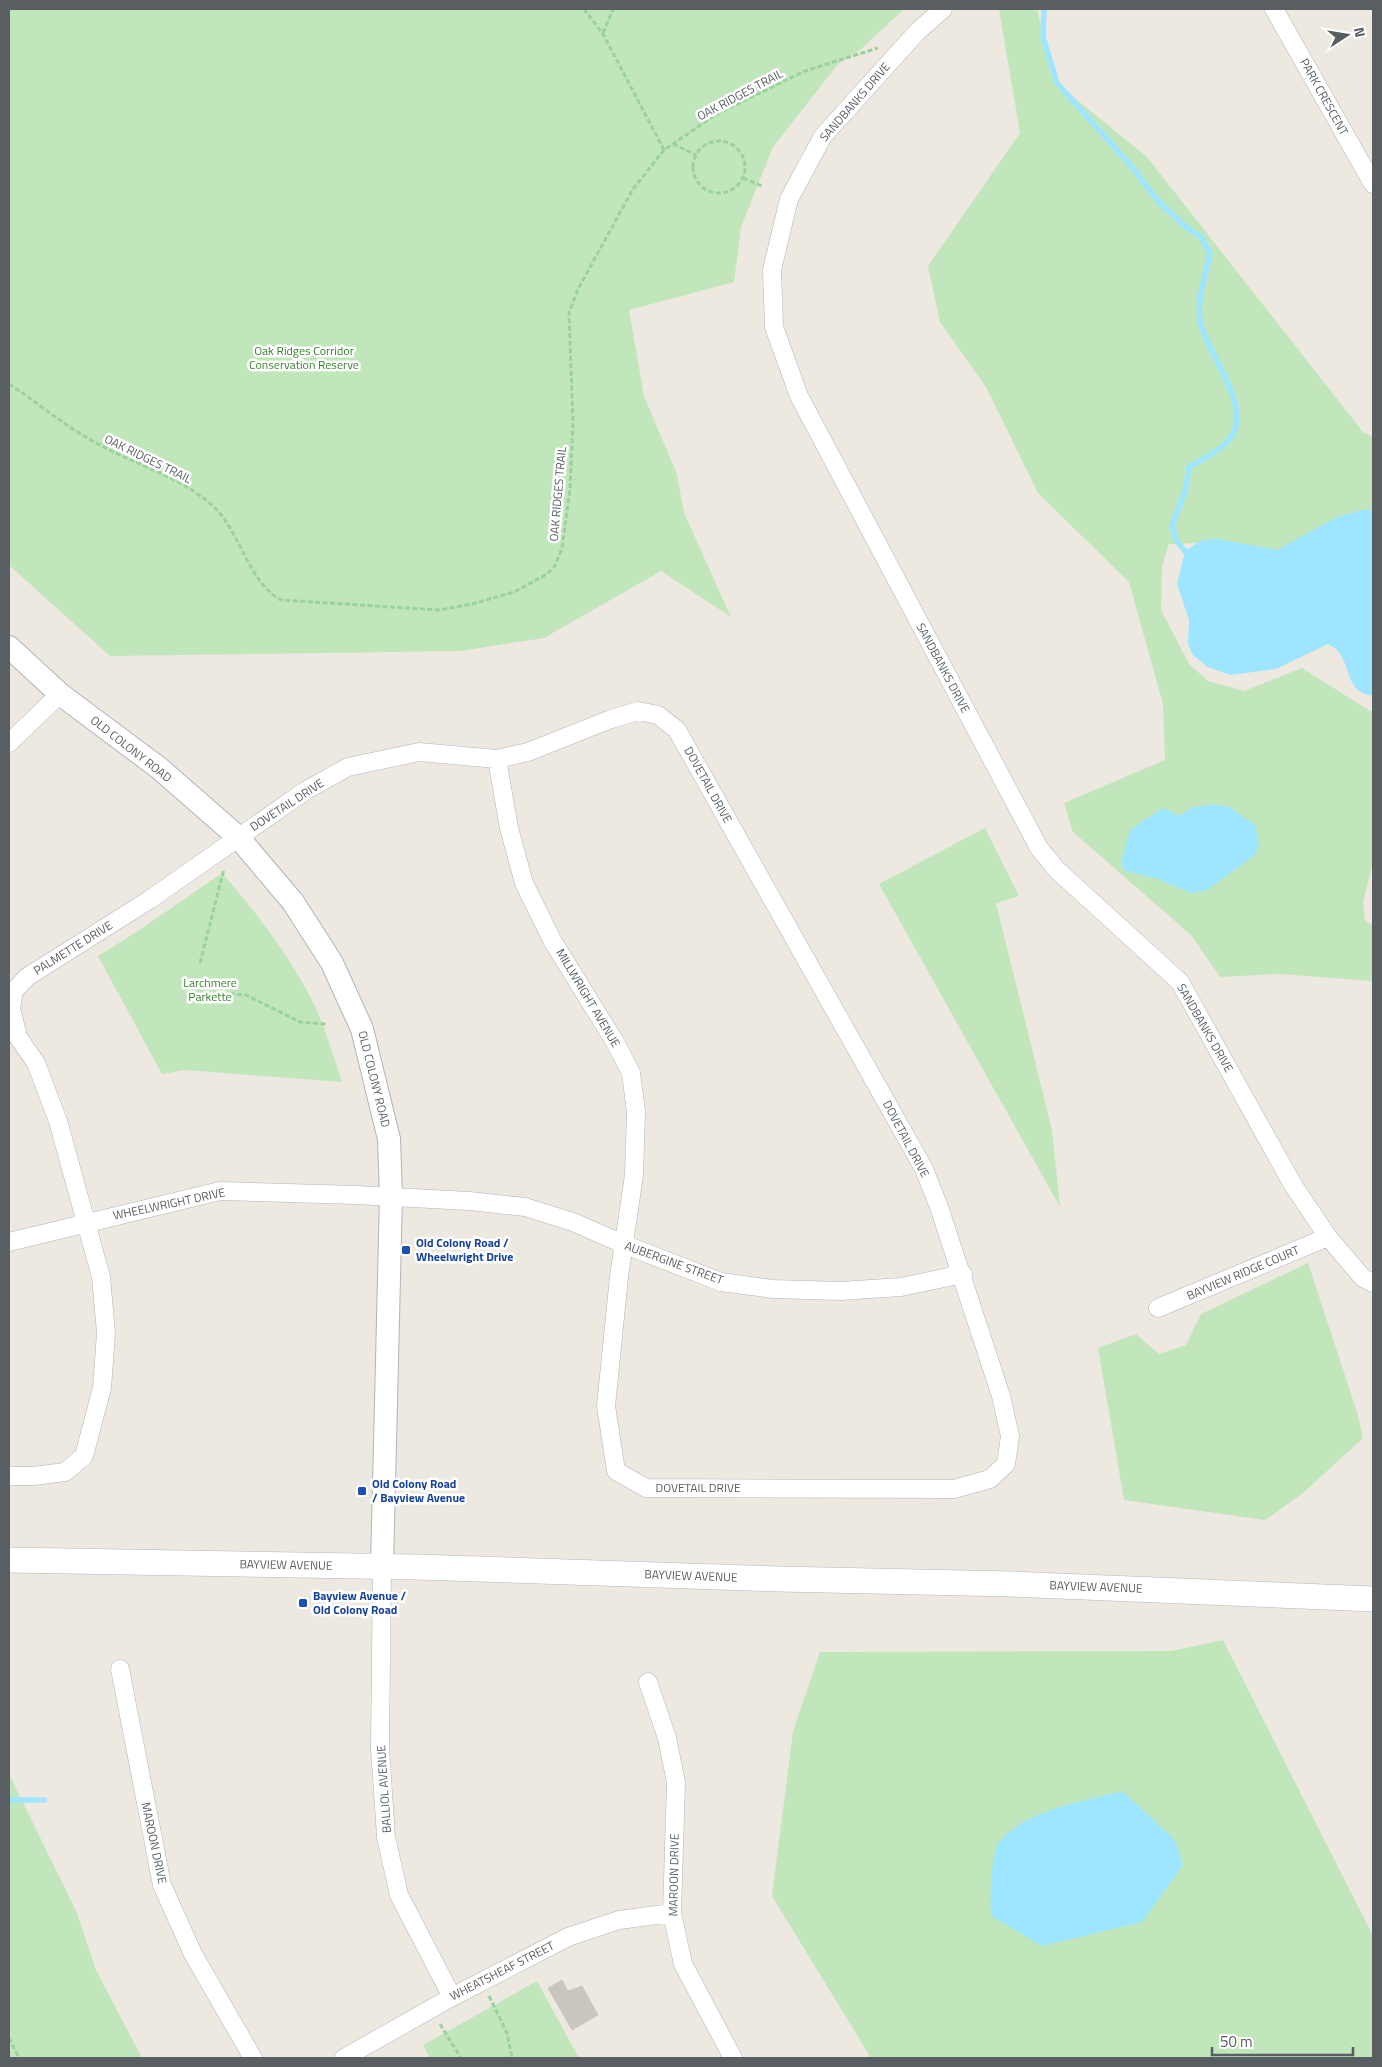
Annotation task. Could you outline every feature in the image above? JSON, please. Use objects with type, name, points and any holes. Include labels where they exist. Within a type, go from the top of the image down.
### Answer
[{"type":"main road","name":"BAYVIEW AVENUE","points":[[9,1560],[382,1566],[779,1579],[1012,1584],[1373,1599]]},
{"type":"street","name":"SANDBANKS DRIVE","points":[[943,9],[918,31],[823,136],[789,199],[772,270],[774,327],[798,396],[1039,848],[1056,870],[1180,982],[1294,1185],[1328,1237],[1363,1278],[1373,1284]]},
{"type":"street","name":"PARK CRESCENT","points":[[1274,9],[1373,184]]},
{"type":"street","name":"OLD COLONY ROAD","points":[[9,647],[60,694],[159,768],[238,837],[294,902],[332,963],[362,1029],[389,1139],[391,1196],[382,1566]]},
{"type":"street","points":[[9,743],[60,694]]},
{"type":"street","name":"DOVETAIL DRIVE","points":[[238,837],[305,790],[348,767],[419,752],[497,759],[528,752],[610,719],[638,710],[658,716],[677,730],[924,1169],[963,1274],[1001,1396],[1010,1436],[1006,1464],[990,1479],[954,1489],[646,1488],[616,1470],[606,1406],[623,1244]]},
{"type":"street","name":"MILLWRIGHT AVENUE","points":[[497,759],[509,828],[524,883],[552,940],[615,1042],[631,1073],[636,1112],[634,1175],[623,1244]]},
{"type":"street","name":"PALMETTE DRIVE","points":[[9,1476],[34,1476],[65,1472],[84,1456],[102,1388],[106,1333],[100,1277],[86,1222],[58,1121],[36,1063],[18,1037],[11,1008],[14,991],[27,977],[149,900],[238,837]]},
{"type":"street","name":"WHEELWRIGHT DRIVE","points":[[9,1242],[220,1191],[391,1196]]},
{"type":"street","name":"AUBERGINE STREET","points":[[391,1196],[525,1207],[573,1222],[623,1244],[721,1282],[774,1289],[841,1291],[901,1287],[963,1274]]},
{"type":"street","name":"BAYVIEW RIDGE COURT","points":[[1158,1308],[1328,1237]]},
{"type":"street","name":"BALLIOL AVENUE","points":[[382,1566],[380,1748],[386,1837],[399,1895],[452,1997]]},
{"type":"street","name":"MAROON DRIVE","points":[[120,1669],[162,1884],[193,1954],[253,2058]]},
{"type":"street","name":"MAROON DRIVE","points":[[648,1682],[667,1738],[676,1782],[672,1913],[683,1964],[733,2058]]},
{"type":"street","name":"WHEATSHEAF STREET","points":[[344,2058],[452,1997],[568,1937],[619,1920],[672,1913]]},
{"type":"path","points":[[584,9],[603,34],[664,150]]},
{"type":"path","points":[[603,34],[613,9]]},
{"type":"path","name":"OAK RIDGES TRAIL","points":[[9,384],[92,441],[183,484],[214,508],[230,526],[260,582],[281,600],[292,602],[378,604],[433,610],[452,608],[514,592],[547,574],[559,559],[564,538],[573,423],[569,313],[578,290],[633,188],[664,150],[715,115],[805,71],[882,46]]},
{"type":"path","points":[[712,142],[733,144],[742,154],[746,167],[743,178],[735,188],[724,193],[711,192],[699,184],[695,176],[696,155],[704,146],[712,142]]},
{"type":"path","points":[[673,144],[696,155]]},
{"type":"path","points":[[743,178],[762,186]]},
{"type":"path","points":[[200,963],[224,869]]},
{"type":"path","points":[[222,993],[246,995],[300,1022],[327,1024]]},
{"type":"path","points":[[482,1982],[507,2033],[512,2058]]},
{"type":"path","points":[[431,2009],[461,2058]]},
{"type":"path","points":[[9,2038],[19,2058]]},
{"type":"green space","name":"Oak Ridges Corridor Conservation Reserve","points":[[9,9],[904,9],[860,50],[838,64],[773,147],[741,227],[734,282],[629,310],[644,396],[677,474],[684,513],[731,617],[661,571],[544,638],[460,651],[110,656],[9,565]]},
{"type":"green space","points":[[999,9],[1037,9],[1055,82],[1147,157],[1363,432],[1373,437],[1373,517],[1296,554],[1202,543],[1169,544],[1162,566],[1161,610],[1189,664],[1208,681],[1244,691],[1302,668],[1370,711],[1373,711],[1373,862],[1363,902],[1365,921],[1373,925],[1373,981],[1278,974],[1220,977],[1191,935],[1073,832],[1064,803],[1165,760],[1163,704],[1129,582],[1038,493],[986,387],[940,322],[928,266],[1020,133]]},
{"type":"green space","points":[[985,828],[1019,896],[996,903],[1052,1130],[1060,1207],[879,884]]},
{"type":"green space","name":"Larchmere Parkette","points":[[222,873],[271,935],[304,985],[329,1041],[342,1082],[185,1070],[162,1074],[98,956]]},
{"type":"green space","points":[[1308,1263],[1357,1412],[1363,1438],[1303,1493],[1265,1520],[1124,1500],[1098,1348],[1136,1334],[1159,1354],[1186,1345],[1201,1314]]},
{"type":"green space","points":[[1223,1640],[1373,1936],[1373,2058],[871,2058],[772,1896],[793,1731],[820,1652],[1171,1651]]},
{"type":"green space","points":[[9,1774],[77,1913],[96,1970],[142,2058],[9,2058]]},
{"type":"green space","points":[[537,1981],[579,2058],[430,2058],[423,2045]]},
{"type":"water","points":[[1362,510],[1373,510],[1373,696],[1358,690],[1353,684],[1337,650],[1328,644],[1276,669],[1230,675],[1208,667],[1193,655],[1188,644],[1189,620],[1177,584],[1185,551],[1202,540],[1217,539],[1277,550],[1337,517]]},
{"type":"water","points":[[1216,804],[1229,807],[1255,825],[1259,846],[1255,855],[1207,890],[1191,893],[1158,879],[1123,870],[1121,862],[1130,830],[1163,808],[1179,816],[1193,807]]},
{"type":"water","points":[[1122,1791],[1175,1840],[1183,1865],[1142,1922],[1042,1946],[991,1916],[991,1877],[994,1856],[1000,1841],[1011,1830],[1025,1821],[1056,1808]]},
{"type":"building","points":[[562,1980],[568,1991],[582,1986],[598,2015],[572,2030],[548,1988]]},
{"type":"waterway","points":[[1044,9],[1043,37],[1057,83],[1132,167],[1158,201],[1187,228],[1200,236],[1210,253],[1200,298],[1201,325],[1229,385],[1237,417],[1234,432],[1225,444],[1189,467],[1185,491],[1172,526],[1176,540],[1185,551]]},
{"type":"waterway","points":[[9,1800],[44,1800]]},
{"type":"place","name":"Old Colony Road / Wheelwright Drive","points":[[406,1250]]},
{"type":"place","name":"Old Colony Road / Bayview Avenue","points":[[362,1491]]},
{"type":"place","name":"Bayview Avenue / Old Colony Road","points":[[303,1603]]}]
